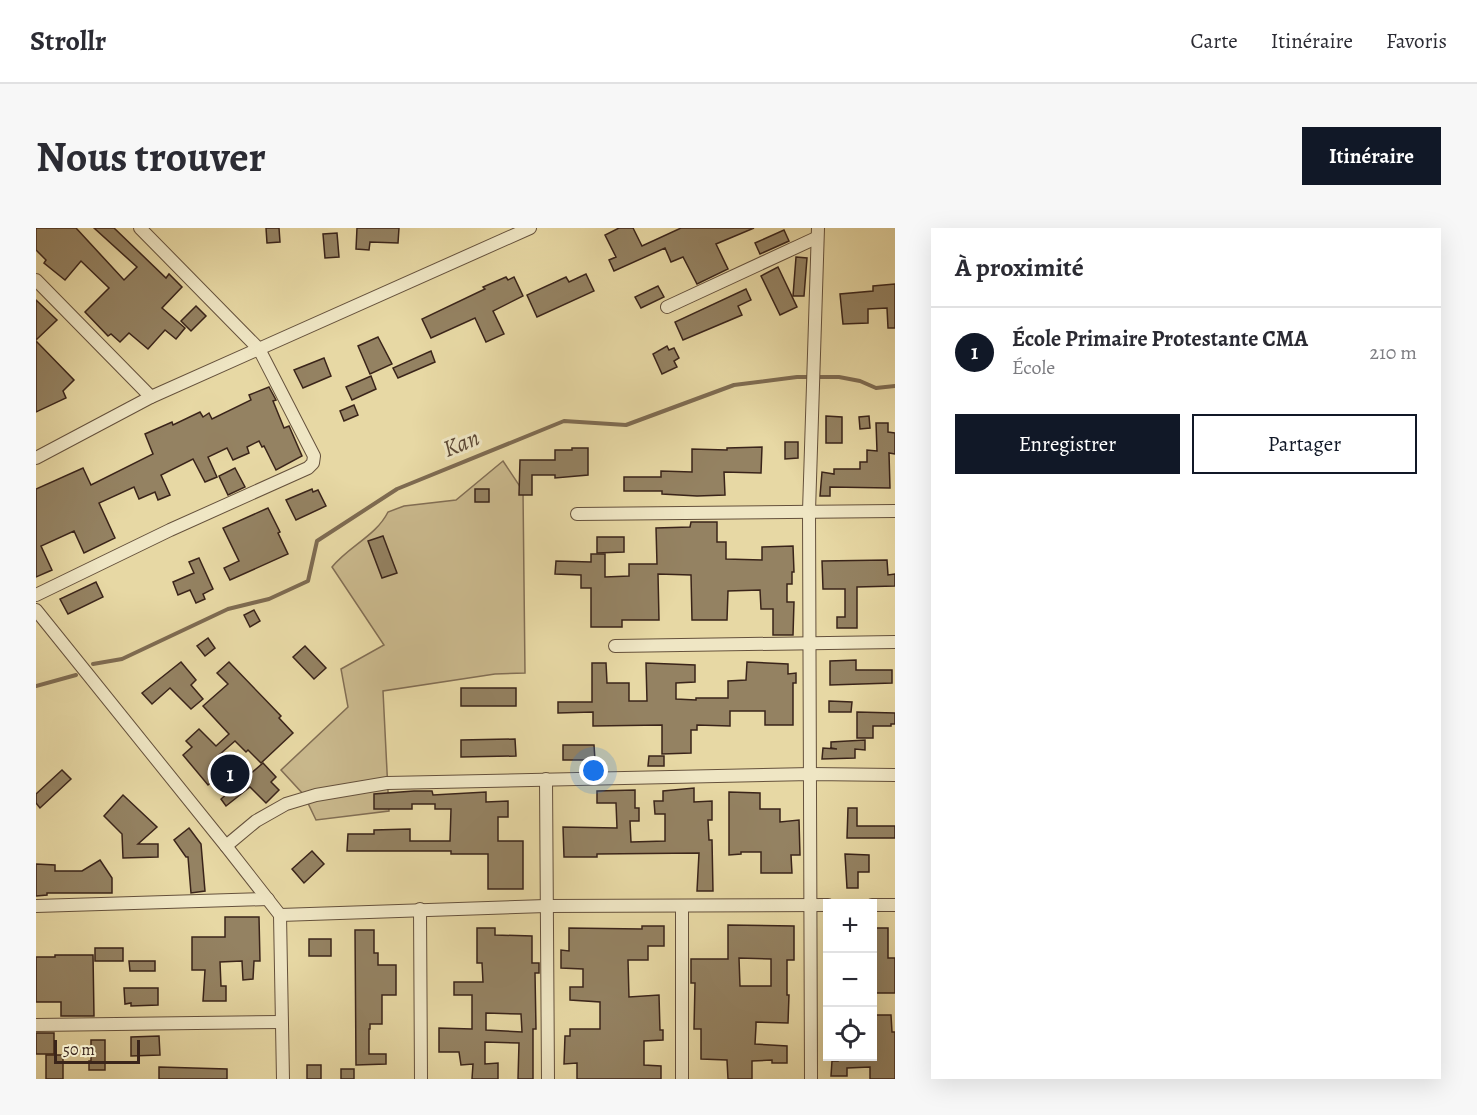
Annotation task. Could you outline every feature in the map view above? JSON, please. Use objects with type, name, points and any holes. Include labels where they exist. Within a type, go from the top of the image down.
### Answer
[{"type":"street","points":[[36,595],[170,530],[308,468],[313,463],[314,456],[260,350],[140,228]]},
{"type":"street","points":[[38,453],[151,397],[530,228]]},
{"type":"street","points":[[667,307],[817,233],[809,511],[811,1079]]},
{"type":"street","points":[[36,280],[151,397]]},
{"type":"street","points":[[577,514],[895,511]]},
{"type":"street","points":[[36,610],[280,915],[283,1079]]},
{"type":"street","points":[[615,646],[895,642]]},
{"type":"street","points":[[226,846],[256,821],[286,804],[316,795],[387,783],[810,774],[895,775]]},
{"type":"street","points":[[546,779],[548,1079]]},
{"type":"street","points":[[36,906],[268,899]]},
{"type":"street","points":[[280,915],[546,906],[823,905]]},
{"type":"street","points":[[877,905],[895,905]]},
{"type":"street","points":[[682,906],[682,1079]]},
{"type":"street","points":[[420,909],[421,1079]]},
{"type":"street","points":[[36,1025],[281,1022]]},
{"type":"shaded area","points":[[503,461],[523,491],[525,673],[495,674],[383,691],[389,811],[316,820],[304,795],[281,770],[348,707],[341,669],[384,645],[332,567],[377,528],[388,512],[404,506],[456,500]]},
{"type":"building","points":[[36,228],[76,228],[124,280],[137,267],[94,228],[114,228],[166,278],[169,274],[182,287],[162,308],[185,328],[176,339],[165,330],[148,349],[129,333],[120,342],[111,334],[108,336],[85,312],[109,288],[81,261],[65,280],[44,263],[46,260],[36,250]]},
{"type":"building","points":[[266,228],[279,228],[280,242],[267,243]]},
{"type":"building","points":[[357,228],[399,228],[398,243],[370,242],[369,250],[356,249]]},
{"type":"building","points":[[619,228],[633,228],[642,246],[681,228],[754,228],[716,244],[728,269],[697,284],[683,257],[671,262],[665,248],[614,271],[609,260],[616,257],[605,235]]},
{"type":"building","points":[[784,230],[789,241],[760,254],[755,243]]},
{"type":"building","points":[[337,233],[339,257],[325,258],[323,234]]},
{"type":"building","points":[[796,257],[807,258],[804,296],[793,296]]},
{"type":"building","points":[[778,267],[797,307],[780,315],[761,276]]},
{"type":"building","points":[[586,274],[594,291],[537,317],[527,295],[566,277],[569,282]]},
{"type":"building","points":[[506,277],[508,280],[514,277],[523,296],[493,311],[504,334],[486,342],[475,318],[431,338],[422,319]]},
{"type":"building","points":[[895,284],[895,328],[888,328],[887,308],[868,309],[868,323],[843,324],[840,294],[873,291],[873,286]]},
{"type":"building","points":[[658,286],[664,297],[641,308],[635,297]]},
{"type":"building","points":[[746,289],[751,300],[738,306],[742,315],[683,340],[675,322]]},
{"type":"building","points":[[36,300],[57,320],[36,340]]},
{"type":"building","points":[[196,306],[206,316],[191,331],[181,321]]},
{"type":"building","points":[[378,337],[392,364],[370,374],[358,346]]},
{"type":"building","points":[[36,341],[74,380],[63,391],[66,398],[36,412]]},
{"type":"building","points":[[667,346],[669,350],[674,348],[679,358],[674,361],[677,367],[662,374],[653,354]]},
{"type":"building","points":[[431,351],[435,362],[398,378],[393,368]]},
{"type":"building","points":[[324,358],[331,376],[303,388],[294,370]]},
{"type":"building","points":[[371,376],[376,389],[352,400],[346,387]]},
{"type":"building","points":[[269,387],[276,400],[273,401],[284,428],[289,426],[302,456],[276,470],[259,441],[247,447],[249,453],[233,460],[227,448],[208,457],[217,477],[205,482],[193,459],[161,475],[170,495],[158,500],[155,492],[139,499],[134,487],[99,503],[115,538],[84,553],[74,531],[41,546],[52,570],[36,577],[36,489],[83,468],[91,485],[153,454],[145,434],[172,422],[173,425],[200,412],[203,417],[209,413],[212,419],[251,400],[249,395]]},
{"type":"building","points":[[354,405],[358,415],[344,421],[340,411]]},
{"type":"building","points":[[826,416],[842,417],[842,443],[826,443]]},
{"type":"building","points":[[869,416],[870,428],[860,429],[859,417]]},
{"type":"building","points":[[876,423],[888,423],[888,432],[895,433],[895,454],[889,453],[890,488],[830,487],[830,496],[820,496],[822,472],[834,474],[834,469],[860,469],[860,462],[867,462],[867,450],[877,451]]},
{"type":"building","points":[[785,442],[798,442],[798,458],[785,459]]},
{"type":"building","points":[[762,447],[761,473],[724,472],[725,495],[697,496],[662,494],[662,491],[624,491],[624,477],[661,477],[661,471],[692,472],[692,449],[727,450],[727,448]]},
{"type":"building","points":[[572,448],[588,448],[588,475],[555,478],[555,475],[532,475],[532,495],[519,495],[520,460],[555,460],[555,450],[572,450]]},
{"type":"building","points":[[235,468],[245,487],[228,495],[219,476]]},
{"type":"building","points":[[312,489],[313,492],[318,490],[326,506],[296,520],[286,500]]},
{"type":"building","points":[[475,489],[489,489],[489,502],[475,502]]},
{"type":"building","points":[[268,508],[288,554],[230,580],[224,568],[239,561],[223,528]]},
{"type":"building","points":[[691,522],[717,522],[717,542],[726,542],[726,559],[762,560],[762,547],[793,546],[794,572],[792,572],[792,584],[787,584],[787,602],[794,602],[793,635],[773,635],[773,609],[761,609],[760,590],[728,591],[727,620],[692,620],[691,575],[658,574],[659,620],[622,620],[622,627],[591,627],[591,588],[581,588],[581,575],[555,574],[556,561],[591,562],[591,554],[605,554],[605,577],[629,576],[629,564],[657,564],[656,528],[690,527]]},
{"type":"building","points":[[383,536],[397,573],[382,578],[368,541]]},
{"type":"building","points":[[597,537],[624,537],[624,552],[597,553]]},
{"type":"building","points":[[199,558],[213,589],[203,594],[205,599],[196,603],[190,590],[178,595],[173,582],[194,573],[189,562]]},
{"type":"building","points":[[887,560],[888,575],[895,574],[895,586],[857,587],[857,628],[837,628],[837,617],[845,617],[845,589],[823,589],[822,561]]},
{"type":"building","points":[[96,582],[103,597],[68,614],[60,599]]},
{"type":"building","points":[[254,610],[260,621],[250,627],[244,615]]},
{"type":"building","points":[[208,638],[215,648],[205,656],[197,646]]},
{"type":"building","points":[[305,646],[326,668],[314,679],[293,657]]},
{"type":"building","points":[[856,660],[856,670],[892,670],[892,683],[830,685],[830,661]]},
{"type":"building","points":[[181,662],[196,680],[191,685],[203,699],[191,709],[170,688],[152,704],[142,693]]},
{"type":"building","points":[[229,662],[281,716],[279,718],[293,733],[261,763],[235,741],[219,755],[229,766],[208,785],[183,755],[192,747],[186,741],[199,729],[216,746],[229,734],[203,706],[228,684],[217,673]]},
{"type":"building","points":[[747,662],[788,664],[788,674],[796,673],[796,683],[793,683],[793,725],[765,725],[765,711],[730,711],[730,726],[697,725],[697,730],[691,730],[691,753],[662,754],[662,725],[593,726],[593,712],[558,713],[558,702],[592,702],[592,663],[606,663],[607,683],[629,683],[629,701],[647,701],[646,663],[695,665],[695,682],[676,683],[676,699],[696,700],[696,698],[728,698],[728,681],[746,680]]},
{"type":"building","points":[[461,688],[516,688],[516,706],[461,706]]},
{"type":"building","points":[[829,701],[852,702],[851,712],[829,712]]},
{"type":"building","points":[[857,712],[895,713],[895,724],[873,726],[873,738],[857,738]]},
{"type":"building","points":[[515,739],[516,756],[461,757],[461,740]]},
{"type":"building","points":[[865,740],[865,750],[855,749],[855,758],[822,759],[823,748],[837,749],[831,748],[831,742]]},
{"type":"building","points":[[563,745],[594,745],[595,760],[563,760]]},
{"type":"building","points":[[649,756],[664,756],[664,766],[648,766]]},
{"type":"building","points":[[263,763],[276,777],[271,782],[279,790],[266,803],[250,787],[226,806],[221,799]]},
{"type":"building","points":[[62,770],[71,779],[40,808],[36,803],[36,794]]},
{"type":"building","points":[[694,788],[694,802],[712,801],[712,820],[708,820],[709,840],[712,840],[713,891],[697,891],[699,853],[597,854],[597,857],[564,857],[563,827],[617,828],[616,803],[597,803],[597,791],[635,790],[635,808],[639,808],[639,821],[630,821],[631,842],[665,841],[665,814],[655,814],[654,801],[663,801],[663,791]]},
{"type":"building","points":[[432,791],[433,795],[486,792],[486,802],[508,801],[508,817],[498,817],[498,841],[523,841],[523,889],[488,889],[488,854],[451,854],[451,851],[347,851],[348,834],[374,834],[374,830],[410,829],[410,841],[450,841],[451,809],[435,809],[435,804],[412,804],[412,809],[374,809],[374,794]]},
{"type":"building","points":[[729,792],[760,793],[760,809],[780,809],[780,822],[799,820],[800,855],[791,855],[792,873],[761,873],[761,852],[741,852],[741,854],[729,855]]},
{"type":"building","points":[[123,795],[157,827],[138,844],[158,844],[158,857],[123,858],[122,834],[104,816]]},
{"type":"building","points":[[848,808],[857,808],[857,826],[895,826],[895,838],[847,838]]},
{"type":"building","points":[[189,828],[201,844],[205,891],[191,893],[188,857],[174,840]]},
{"type":"building","points":[[312,851],[324,864],[304,883],[292,869]]},
{"type":"building","points":[[845,854],[869,855],[869,872],[858,872],[858,888],[847,888]]},
{"type":"building","points":[[100,860],[112,878],[112,893],[47,893],[47,895],[36,896],[36,864],[55,865],[55,871],[82,871]]},
{"type":"building","points":[[225,917],[259,917],[260,961],[254,961],[253,979],[243,980],[242,961],[220,962],[221,986],[226,986],[226,1001],[203,1001],[205,970],[192,970],[192,937],[225,937]]},
{"type":"building","points":[[728,925],[794,926],[794,960],[787,960],[788,1023],[756,1022],[755,1044],[787,1046],[787,1063],[772,1063],[772,1060],[752,1061],[752,1079],[728,1079],[727,1060],[701,1059],[701,1029],[694,1029],[695,983],[691,983],[691,959],[728,959]],"holes":[[[739,958],[771,959],[771,986],[740,986]]]},
{"type":"building","points":[[642,926],[664,926],[664,946],[648,946],[648,960],[628,960],[629,997],[659,995],[660,1030],[663,1030],[663,1040],[644,1041],[644,1065],[661,1066],[661,1079],[577,1079],[577,1063],[564,1064],[565,1036],[570,1036],[570,1029],[600,1029],[600,1002],[570,1000],[570,987],[583,987],[583,969],[561,968],[561,950],[569,951],[569,928],[642,929]]},
{"type":"building","points":[[477,928],[495,928],[495,935],[532,936],[532,963],[539,963],[539,973],[535,973],[536,1029],[533,1029],[533,1079],[518,1079],[519,1043],[485,1042],[485,1064],[498,1063],[498,1079],[472,1079],[473,1064],[461,1065],[459,1052],[439,1052],[439,1028],[472,1029],[472,995],[454,995],[454,982],[483,982],[482,963],[477,963]],"holes":[[[486,1013],[521,1014],[522,1032],[486,1030]]]},
{"type":"building","points":[[877,928],[888,928],[888,958],[895,958],[895,993],[877,993]]},
{"type":"building","points":[[355,930],[374,930],[374,953],[378,953],[378,965],[396,965],[396,995],[382,995],[382,1024],[370,1024],[369,1029],[369,1054],[386,1054],[386,1064],[356,1065]]},
{"type":"building","points":[[309,939],[331,939],[331,956],[309,956]]},
{"type":"building","points":[[95,948],[123,948],[123,961],[95,961]]},
{"type":"building","points":[[55,955],[93,955],[94,1016],[61,1016],[61,1002],[36,1002],[36,957],[55,957]]},
{"type":"building","points":[[129,961],[155,961],[155,971],[130,971]]},
{"type":"building","points":[[124,988],[158,988],[158,1005],[131,1006],[131,1003],[125,1004]]},
{"type":"building","points":[[877,1015],[891,1015],[892,1032],[895,1032],[895,1079],[870,1079],[870,1067],[847,1068],[847,1076],[831,1076],[832,1061],[877,1061]]},
{"type":"building","points":[[36,1033],[54,1033],[54,1054],[36,1054]]},
{"type":"building","points":[[159,1036],[160,1055],[131,1056],[131,1037]]},
{"type":"building","points":[[91,1040],[105,1040],[105,1070],[89,1070]]},
{"type":"building","points":[[46,1055],[63,1055],[63,1079],[46,1079]]},
{"type":"building","points":[[307,1065],[321,1065],[321,1079],[307,1079]]},
{"type":"building","points":[[159,1067],[227,1069],[227,1079],[159,1079]]},
{"type":"building","points":[[341,1069],[354,1069],[354,1079],[341,1079]]},
{"type":"waterway","name":"Kan","points":[[93,664],[122,659],[228,609],[269,599],[308,581],[317,541],[397,489],[564,421],[626,425],[734,385],[797,377],[839,377],[860,381],[876,388],[895,386]]},
{"type":"waterway","points":[[36,686],[76,675]]},
{"type":"place","name":"École Primaire Protestante CMA","points":[[230,774]]}]
